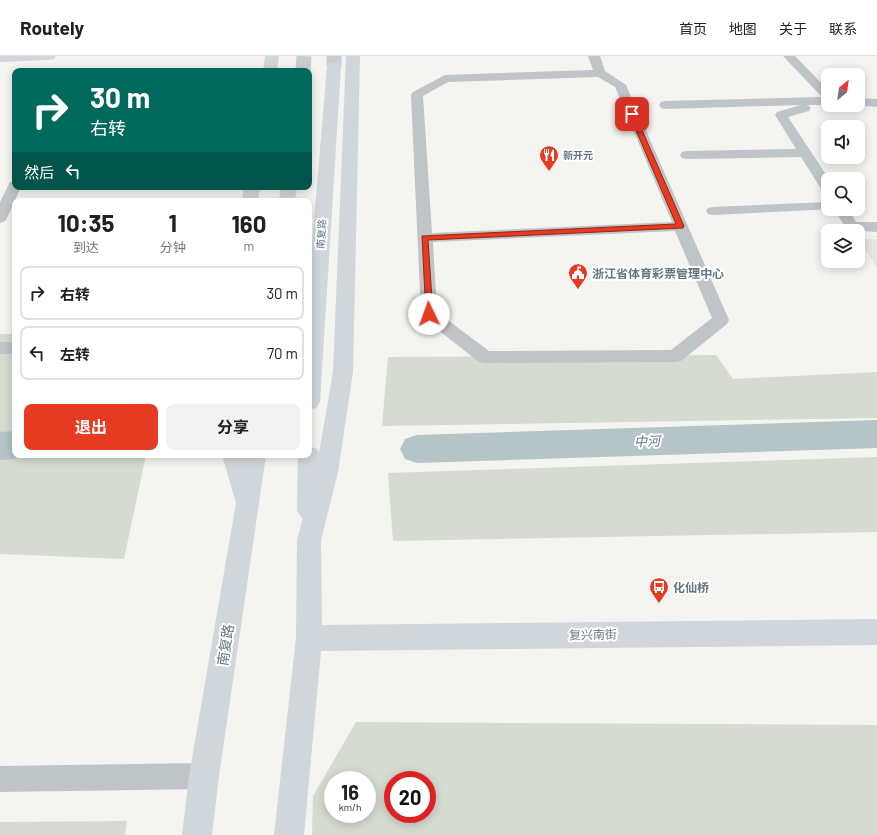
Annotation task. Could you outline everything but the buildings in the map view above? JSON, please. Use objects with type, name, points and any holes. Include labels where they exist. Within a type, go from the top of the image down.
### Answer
[{"type":"main road","points":[[0,58],[48,56]]},
{"type":"main road","points":[[270,68],[272,56]]},
{"type":"main road","points":[[309,540],[327,472],[343,372],[353,56]]},
{"type":"main road","name":"南复路","points":[[312,362],[334,66]]},
{"type":"main road","points":[[234,458],[247,506]]},
{"type":"main road","name":"南复路","points":[[197,835],[204,776],[255,458]]},
{"type":"main road","points":[[289,835],[309,638],[309,458]]},
{"type":"main road","name":"复兴南街","points":[[309,638],[877,632]]},
{"type":"lane","points":[[594,56],[600,73]]},
{"type":"lane","points":[[789,56],[821,90]]},
{"type":"lane","points":[[600,73],[620,85],[681,226],[721,320],[675,356],[485,357],[429,314],[417,95],[445,80],[600,73]]},
{"type":"lane","points":[[665,105],[821,102]]},
{"type":"lane","points":[[865,102],[877,103]]},
{"type":"lane","points":[[821,104],[781,115],[821,178]]},
{"type":"lane","points":[[687,156],[805,153]]},
{"type":"lane","points":[[0,218],[9,193]]},
{"type":"lane","points":[[713,211],[821,206]]},
{"type":"lane","points":[[845,216],[852,227],[877,226]]},
{"type":"lane","points":[[425,238],[681,226]]},
{"type":"lane","points":[[0,348],[12,348]]},
{"type":"lane","points":[[0,779],[204,776]]},
{"type":"shaded area","points":[[865,239],[877,239],[877,268],[865,250]]},
{"type":"shaded area","points":[[0,334],[12,334],[12,458],[145,458],[124,559],[0,554]]},
{"type":"shaded area","points":[[716,355],[733,379],[877,372],[877,418],[382,426],[388,357]]},
{"type":"shaded area","points":[[877,457],[877,532],[393,541],[388,473]]},
{"type":"shaded area","points":[[356,722],[877,725],[877,835],[312,835],[313,796],[324,777],[324,823],[376,823],[376,771],[328,771]]},
{"type":"shaded area","points":[[127,821],[125,835],[0,835],[0,822]]},
{"type":"waterway","name":"中河","points":[[417,449],[877,434]]},
{"type":"waterway","name":"中河","points":[[0,446],[12,445]]},
{"type":"tunnel","points":[[303,68],[304,56]]},
{"type":"tunnel","points":[[334,56],[334,66]]},
{"type":"place","name":"新开元","points":[[549,172]]},
{"type":"place","name":"浙江省体育彩票管理中心","points":[[578,290]]},
{"type":"place","name":"化仙桥","points":[[659,604]]},
{"type":"route","points":[[429,314],[425,238],[681,226],[632,114]]}]
